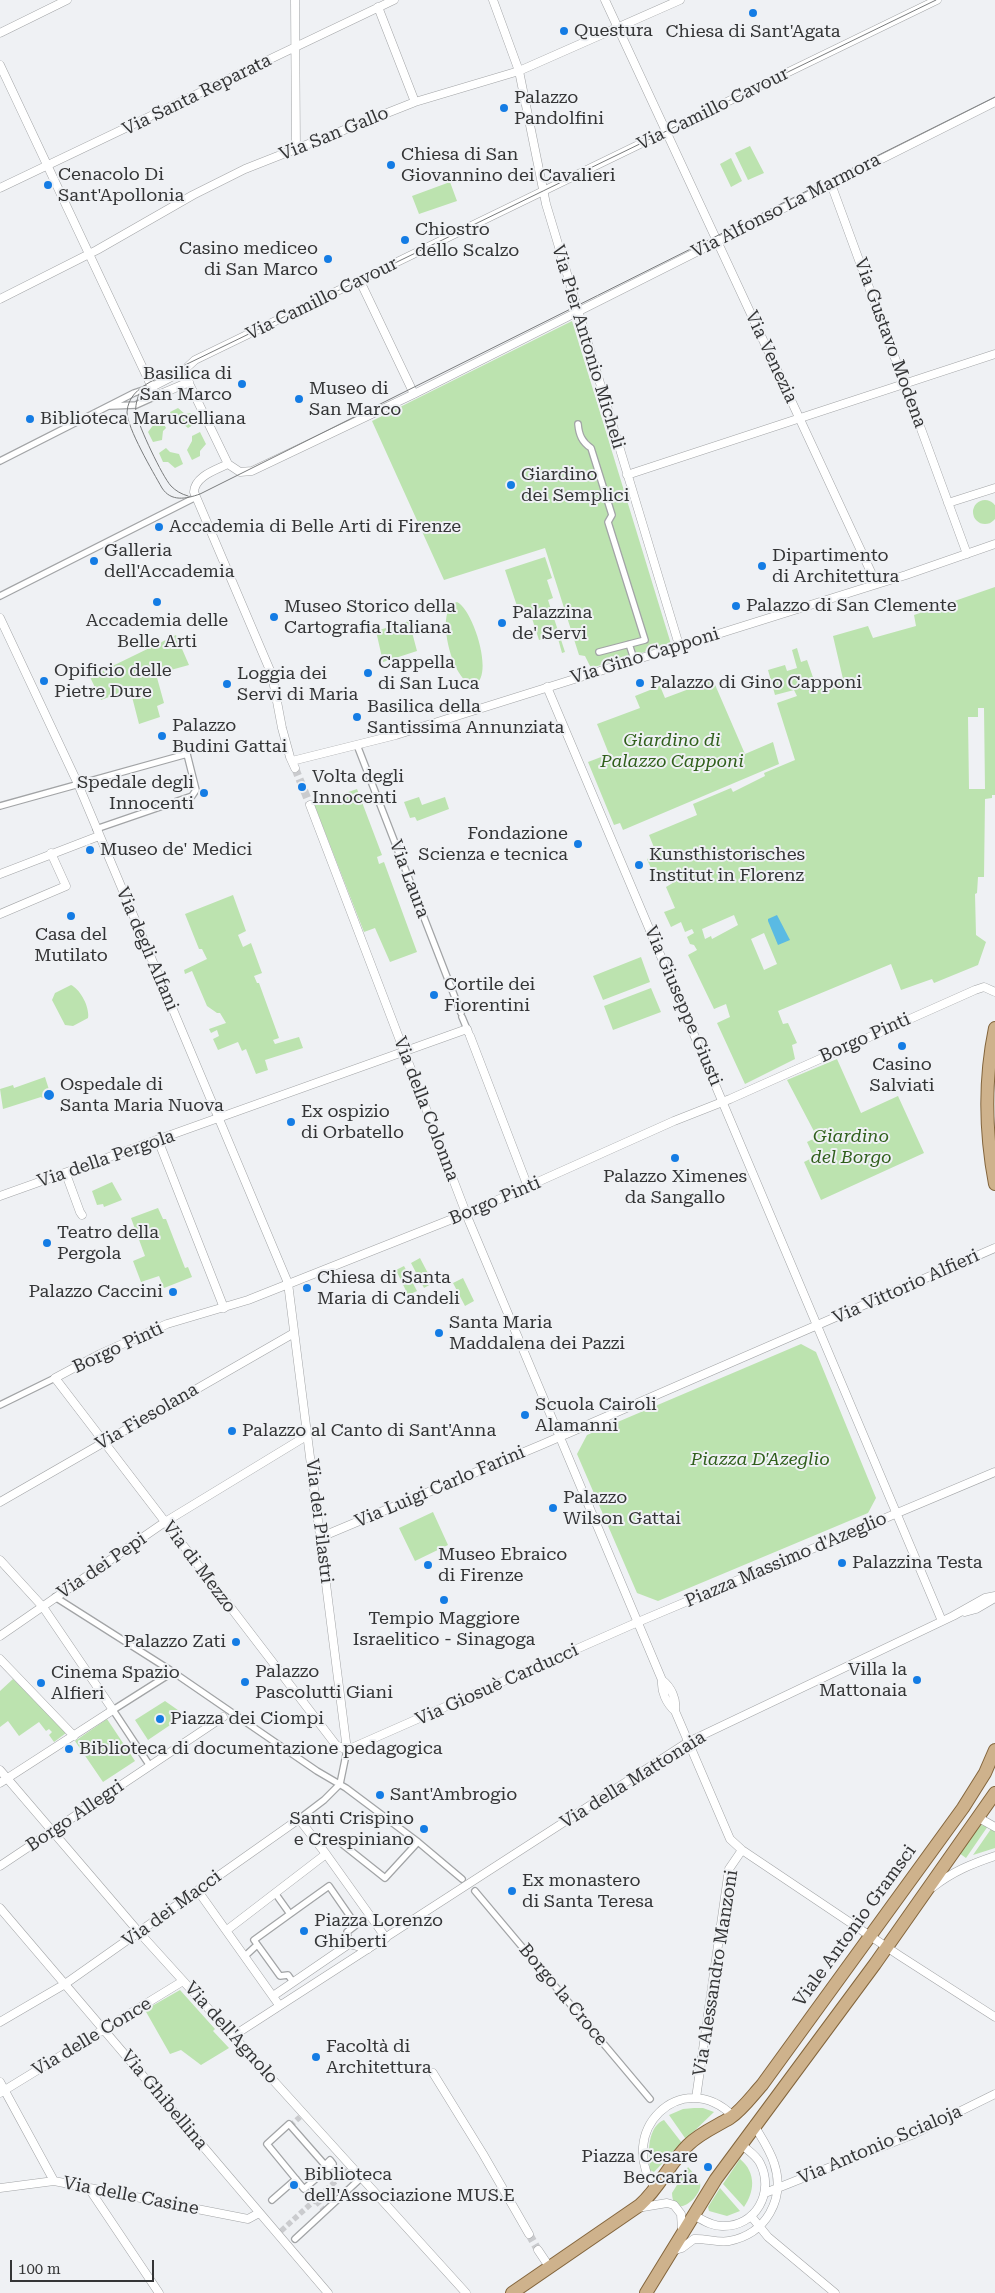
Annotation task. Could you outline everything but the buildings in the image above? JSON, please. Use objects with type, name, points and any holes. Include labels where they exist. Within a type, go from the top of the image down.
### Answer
[{"type":"main road","points":[[995,1028],[989,1056],[986,1100],[988,1144],[995,1184]]},
{"type":"main road","name":"Viale Antonio Gramsci","points":[[733,2116],[762,2085],[963,1808],[985,1773],[995,1750]]},
{"type":"main road","points":[[646,2293],[681,2235],[754,2125],[886,1947],[979,1818],[995,1792]]},
{"type":"main road","points":[[512,2293],[635,2209],[656,2189],[673,2162],[688,2145],[703,2133],[733,2116]]},
{"type":"street","points":[[0,33],[67,0]]},
{"type":"street","points":[[295,0],[296,150]]},
{"type":"street","name":"Via Santa Reparata","points":[[0,188],[394,0]]},
{"type":"street","name":"Via Pier Antonio Micheli","points":[[493,0],[519,71],[543,192],[679,645]]},
{"type":"street","name":"Via Venezia","points":[[605,0],[876,583]]},
{"type":"street","name":"Via San Gallo","points":[[0,299],[90,253],[220,181],[415,102],[519,71],[680,0]]},
{"type":"street","name":"Via Camillo Cavour","points":[[152,387],[183,371],[192,362],[937,0]]},
{"type":"street","points":[[378,7],[415,102]]},
{"type":"street","points":[[0,65],[156,396]]},
{"type":"street","name":"Via Alfonso La Marmora","points":[[228,464],[240,472],[252,471],[414,394],[577,310],[995,102]]},
{"type":"street","name":"Via Gustavo Modena","points":[[831,184],[967,554]]},
{"type":"street","points":[[360,281],[414,394]]},
{"type":"street","points":[[627,475],[995,354]]},
{"type":"street","points":[[0,596],[197,498],[194,488],[198,480],[228,464],[190,382],[183,371]]},
{"type":"street","points":[[106,407],[136,405],[190,382]]},
{"type":"street","points":[[0,461],[134,393],[152,387]]},
{"type":"street","points":[[578,424],[579,434],[585,444],[591,448],[612,515],[608,522],[644,640],[599,652]]},
{"type":"street","points":[[948,502],[995,488]]},
{"type":"street","name":"Via Gino Capponi","points":[[197,498],[272,675],[276,699],[293,764],[396,735],[995,544]]},
{"type":"street","name":"Via degli Alfani","points":[[0,618],[78,784],[288,1283]]},
{"type":"street","points":[[629,644],[634,659]]},
{"type":"street","name":"Via Giuseppe Giusti","points":[[547,687],[724,1101],[816,1326]]},
{"type":"street","name":"Via Laura","points":[[357,745],[528,1187]]},
{"type":"street","points":[[0,806],[187,754],[196,790],[192,796],[98,832],[51,854],[0,874]]},
{"type":"street","name":"Via della Colonna","points":[[310,805],[466,1214],[560,1437]]},
{"type":"street","points":[[0,914],[66,886],[51,854]]},
{"type":"street","name":"Borgo Pinti","points":[[0,1405],[100,1354],[167,1324],[224,1308],[466,1214],[975,990],[986,988],[995,992]]},
{"type":"street","name":"Via della Pergola","points":[[0,1196],[404,1052],[468,1032]]},
{"type":"street","points":[[158,1140],[224,1308]]},
{"type":"street","points":[[66,1174],[82,1215]]},
{"type":"street","name":"Via Vittorio Alfieri","points":[[816,1326],[995,1248]]},
{"type":"street","name":"Via dei Pilastri","points":[[288,1283],[347,1750]]},
{"type":"street","points":[[816,1326],[560,1437],[662,1680],[662,1687],[669,1706],[675,1711],[734,1844],[886,1947],[995,2017]]},
{"type":"street","name":"Piazza Massimo d'Azeglio","points":[[638,1622],[896,1514],[816,1326]]},
{"type":"street","name":"Via Fiesolana","points":[[0,1502],[294,1333]]},
{"type":"street","name":"Via di Mezzo","points":[[55,1378],[336,1745],[347,1750]]},
{"type":"street","name":"Via dei Pepi","points":[[0,1636],[165,1522],[308,1435]]},
{"type":"street","name":"Via Luigi Carlo Farini","points":[[321,1537],[560,1437]]},
{"type":"street","points":[[942,1621],[896,1514],[995,1472]]},
{"type":"street","points":[[0,1560],[43,1607],[150,1766],[231,1711]]},
{"type":"street","points":[[55,1597],[173,1672],[317,1771],[346,1788],[418,1842],[462,1879]]},
{"type":"street","name":"Via della Mattonaia","points":[[386,1938],[688,1742],[953,1616],[985,1598],[995,1597]]},
{"type":"street","name":"Via Giosuè Carducci","points":[[347,1750],[638,1622]]},
{"type":"street","points":[[0,1658],[74,1736]]},
{"type":"street","points":[[4,1781],[173,1672]]},
{"type":"street","points":[[339,1785],[347,1750]]},
{"type":"street","name":"Borgo Allegri","points":[[0,1866],[150,1766]]},
{"type":"street","name":"Via dell'Agnolo","points":[[0,1770],[4,1781],[52,1832],[302,2116],[338,2156],[362,2177],[466,2293]]},
{"type":"street","name":"Via dei Macci","points":[[0,2022],[66,1984],[140,1933],[299,1819],[339,1785]]},
{"type":"street","points":[[979,1818],[994,1826]]},
{"type":"street","points":[[233,2036],[386,1938],[299,1819]]},
{"type":"street","points":[[342,1843],[385,1878],[418,1842]]},
{"type":"street","name":"Via Alessandro Manzoni","points":[[696,2098],[729,1870],[742,1850]]},
{"type":"street","points":[[227,1930],[326,1854]]},
{"type":"street","points":[[925,1893],[949,1874],[968,1864],[995,1856]]},
{"type":"street","points":[[293,1982],[288,1975],[280,1976],[254,1940],[329,1886],[358,1927],[347,1932],[349,1944]]},
{"type":"street","points":[[198,1891],[279,2005]]},
{"type":"street","name":"Borgo la Croce","points":[[475,1891],[650,2099]]},
{"type":"street","points":[[275,1893],[290,1914]]},
{"type":"street","name":"Via Ghibellina","points":[[0,1908],[259,2213],[291,2242],[328,2293]]},
{"type":"street","points":[[245,1956],[257,1944]]},
{"type":"street","points":[[273,1996],[349,1944],[368,1949]]},
{"type":"street","name":"Via delle Conce","points":[[2,2091],[183,1981]]},
{"type":"street","points":[[433,2073],[484,2154],[529,2234]]},
{"type":"street","points":[[0,2082],[2,2091],[54,2181]]},
{"type":"street","name":"Via Antonio Scialoja","points":[[765,2193],[914,2134],[995,2094]]},
{"type":"street","points":[[656,2189],[644,2166],[642,2152],[646,2132],[656,2115],[667,2106],[683,2099],[696,2098],[714,2101],[733,2116]]},
{"type":"street","points":[[289,2124],[325,2165],[330,2160],[333,2164],[304,2189],[296,2179],[267,2144],[289,2124]]},
{"type":"street","points":[[672,2251],[682,2248],[694,2239],[729,2241],[750,2234],[759,2227],[774,2206],[778,2188],[774,2162],[754,2125]]},
{"type":"street","points":[[694,2215],[711,2224],[723,2226],[735,2224],[751,2216],[760,2206],[765,2193],[765,2179],[761,2165],[741,2144]]},
{"type":"street","points":[[291,2242],[362,2177]]},
{"type":"street","points":[[272,2200],[296,2179]]},
{"type":"street","name":"Via delle Casine","points":[[0,2188],[54,2181],[248,2219],[259,2213]]},
{"type":"street","points":[[88,2187],[159,2293]]},
{"type":"street","points":[[635,2209],[667,2203],[674,2205],[682,2218],[681,2235]]},
{"type":"street","points":[[751,2216],[768,2237],[835,2293]]},
{"type":"street","points":[[538,2250],[550,2268]]},
{"type":"green space","points":[[750,146],[764,173],[748,180],[735,153]]},
{"type":"green space","points":[[731,158],[742,181],[731,187],[720,164]]},
{"type":"green space","points":[[450,182],[457,201],[419,214],[412,196]]},
{"type":"green space","name":"Giardino dei Semplici","points":[[572,321],[671,644],[591,668],[585,656],[579,655],[545,548],[444,580],[372,421]]},
{"type":"green space","points":[[178,408],[185,414],[191,413],[196,423],[188,428],[183,424],[175,423],[170,412]]},
{"type":"green space","points":[[158,417],[161,418],[166,428],[163,431],[162,440],[153,442],[148,432],[154,424],[153,420]]},
{"type":"green space","points":[[200,432],[206,444],[200,451],[200,456],[192,460],[187,450],[192,441],[192,436]]},
{"type":"green space","points":[[166,448],[170,452],[179,454],[183,464],[175,468],[168,462],[163,462],[159,453]]},
{"type":"green space","points":[[985,500],[993,504],[997,512],[993,520],[985,524],[977,520],[973,512],[977,504]]},
{"type":"green space","points":[[545,557],[552,578],[547,580],[553,598],[548,600],[565,652],[562,653],[557,635],[539,640],[529,609],[519,612],[505,570]]},
{"type":"green space","points":[[995,587],[995,795],[992,795],[992,798],[985,799],[984,877],[978,877],[977,893],[975,894],[976,935],[986,942],[978,965],[934,983],[932,979],[901,990],[891,964],[778,1011],[783,1024],[788,1023],[797,1043],[792,1045],[795,1059],[745,1084],[717,1023],[730,1017],[726,1004],[714,1009],[688,955],[697,950],[694,945],[690,944],[687,937],[694,933],[692,929],[685,932],[681,922],[671,927],[664,912],[675,908],[666,887],[676,881],[671,872],[664,875],[662,872],[654,875],[647,859],[657,855],[649,835],[697,815],[693,804],[731,788],[733,792],[765,776],[764,773],[795,760],[777,703],[797,696],[794,690],[775,695],[768,670],[785,665],[787,671],[797,668],[792,650],[797,648],[801,662],[807,660],[817,689],[843,679],[833,636],[868,626],[873,638],[916,626],[914,615]],"holes":[[[978,708],[984,708],[985,789],[969,789],[968,717],[978,717]],[[734,915],[738,925],[712,939],[711,936],[705,939],[702,929]],[[764,933],[777,964],[764,970],[751,939]]]},
{"type":"green space","points":[[457,602],[463,607],[475,629],[482,657],[480,679],[474,685],[466,681],[459,672],[448,645],[446,617],[450,607]]},
{"type":"green space","points":[[409,621],[417,651],[383,662],[376,631]]},
{"type":"green space","points":[[176,635],[189,665],[156,674],[164,703],[157,706],[160,717],[139,724],[130,689],[101,700],[90,677]]},
{"type":"green space","name":"Giardino di Palazzo Capponi","points":[[713,680],[745,754],[773,742],[779,764],[623,830],[620,823],[614,825],[588,762],[609,754],[597,724],[640,708],[635,696],[660,686],[665,698]]},
{"type":"green space","points":[[357,789],[382,855],[377,857],[379,864],[384,862],[417,952],[390,962],[375,928],[364,932],[314,804]]},
{"type":"green space","points":[[419,797],[422,805],[445,797],[449,809],[417,821],[415,817],[410,818],[404,802]]},
{"type":"green space","points":[[233,895],[246,931],[238,935],[243,947],[251,943],[262,973],[254,976],[257,983],[259,983],[279,1038],[273,1040],[275,1044],[299,1037],[303,1048],[265,1060],[268,1070],[256,1074],[246,1049],[242,1051],[238,1042],[218,1050],[213,1039],[219,1036],[217,1030],[211,1033],[209,1029],[226,1023],[220,1013],[207,1006],[192,971],[185,974],[184,970],[207,959],[202,949],[199,949],[185,914]]},
{"type":"green space","points":[[641,957],[650,982],[603,1000],[593,976]]},
{"type":"green space","points":[[71,985],[78,990],[84,999],[88,1014],[88,1018],[73,1026],[65,1025],[52,1000],[55,993]]},
{"type":"green space","points":[[651,988],[661,1012],[613,1030],[604,1006]]},
{"type":"green space","name":"Giardino del Borgo","points":[[837,1059],[861,1113],[898,1096],[924,1153],[821,1200],[804,1162],[814,1157],[807,1142],[817,1137],[787,1080]]},
{"type":"green space","points":[[45,1077],[51,1096],[41,1097],[3,1109],[0,1089],[13,1085],[14,1088]]},
{"type":"green space","points":[[112,1182],[122,1200],[104,1207],[103,1204],[97,1205],[92,1191]]},
{"type":"green space","points":[[158,1208],[163,1219],[166,1219],[185,1268],[188,1267],[192,1277],[164,1288],[159,1276],[141,1282],[133,1261],[145,1256],[131,1218]]},
{"type":"green space","points":[[420,1258],[433,1283],[424,1288],[411,1263]]},
{"type":"green space","points":[[404,1266],[417,1291],[408,1295],[396,1270]]},
{"type":"green space","points":[[463,1278],[474,1301],[465,1306],[453,1283]]},
{"type":"green space","name":"Piazza D'Azeglio","points":[[801,1344],[816,1352],[876,1498],[868,1513],[658,1601],[637,1593],[577,1454],[587,1435]]},
{"type":"green space","points":[[433,1512],[448,1545],[415,1561],[399,1528]]},
{"type":"green space","points":[[13,1679],[66,1733],[54,1742],[49,1735],[52,1732],[49,1729],[46,1731],[39,1722],[19,1736],[8,1721],[0,1727],[0,1691]]},
{"type":"green space","points":[[165,1701],[185,1715],[148,1740],[135,1720]]},
{"type":"green space","points":[[107,1719],[135,1761],[103,1782],[75,1741]]},
{"type":"green space","points":[[981,1825],[988,1826],[966,1858],[959,1853]]},
{"type":"green space","points":[[991,1829],[995,1831],[995,1848],[973,1855]]},
{"type":"green space","points":[[180,1990],[215,2029],[213,2031],[229,2048],[201,2065],[181,2050],[170,2054],[145,2010]]},
{"type":"green space","points":[[703,2108],[714,2112],[685,2138],[669,2115],[683,2109]]},
{"type":"green space","points":[[664,2120],[682,2143],[654,2172],[650,2170],[650,2142],[654,2129]]},
{"type":"green space","points":[[740,2159],[749,2170],[752,2182],[750,2195],[744,2207],[723,2184]]},
{"type":"green space","points":[[688,2167],[699,2181],[700,2188],[688,2204],[677,2206],[672,2193]]},
{"type":"green space","points":[[720,2188],[740,2211],[727,2216],[709,2211],[708,2207]]},
{"type":"water","points":[[777,915],[790,940],[778,945],[768,921],[768,919]]},
{"type":"tunnel","points":[[295,768],[310,805]]},
{"type":"tunnel","points":[[290,2126],[300,2117]]},
{"type":"tunnel","points":[[281,2231],[348,2170]]},
{"type":"tunnel","points":[[305,2188],[323,2209]]},
{"type":"tunnel","points":[[529,2234],[538,2250]]},
{"type":"tram line","points":[[936,0],[150,382],[134,394],[129,402],[127,412],[131,428],[141,450],[162,488],[170,496],[179,498],[200,494],[995,97]]},
{"type":"tram line","points":[[139,394],[136,413],[151,451],[171,486],[188,496]]},
{"type":"place","name":"Chiesa di Sant'Agata","points":[[753,13]]},
{"type":"place","name":"Questura","points":[[564,31]]},
{"type":"place","name":"Palazzo Pandolfini","points":[[504,108]]},
{"type":"place","name":"Chiesa di San Giovannino dei Cavalieri","points":[[391,165]]},
{"type":"place","name":"Cenacolo Di Sant'Apollonia","points":[[48,185]]},
{"type":"place","name":"Chiostro dello Scalzo","points":[[405,240]]},
{"type":"place","name":"Casino mediceo di San Marco","points":[[328,259]]},
{"type":"place","name":"Basilica di San Marco","points":[[242,384]]},
{"type":"place","name":"Museo di San Marco","points":[[299,399]]},
{"type":"place","name":"Biblioteca Marucelliana","points":[[30,419]]},
{"type":"place","name":"Giardino dei Semplici","points":[[511,485]]},
{"type":"place","name":"Accademia di Belle Arti di Firenze","points":[[159,527]]},
{"type":"place","name":"Galleria dell'Accademia","points":[[94,561]]},
{"type":"place","name":"Dipartimento di Architettura","points":[[762,566]]},
{"type":"place","name":"Accademia delle Belle Arti","points":[[157,602]]},
{"type":"place","name":"Palazzo di San Clemente","points":[[736,606]]},
{"type":"place","name":"Museo Storico della Cartografia Italiana","points":[[274,617]]},
{"type":"place","name":"Palazzina de' Servi","points":[[502,623]]},
{"type":"place","name":"Cappella di San Luca","points":[[368,673]]},
{"type":"place","name":"Opificio delle Pietre Dure","points":[[44,681]]},
{"type":"place","name":"Palazzo di Gino Capponi","points":[[640,683]]},
{"type":"place","name":"Loggia dei Servi di Maria","points":[[227,684]]},
{"type":"place","name":"Basilica della Santissima Annunziata","points":[[357,717]]},
{"type":"place","name":"Palazzo Budini Gattai","points":[[162,736]]},
{"type":"place","name":"Volta degli Innocenti","points":[[302,787]]},
{"type":"place","name":"Spedale degli Innocenti","points":[[204,793]]},
{"type":"place","name":"Fondazione Scienza e tecnica","points":[[578,844]]},
{"type":"place","name":"Museo de' Medici","points":[[90,850]]},
{"type":"place","name":"Kunsthistorisches Institut in Florenz","points":[[639,865]]},
{"type":"place","name":"Casa del Mutilato","points":[[71,916]]},
{"type":"place","name":"Cortile dei Fiorentini","points":[[434,995]]},
{"type":"place","name":"Casino Salviati","points":[[902,1046]]},
{"type":"place","name":"Ospedale di Santa Maria Nuova","points":[[49,1095]]},
{"type":"place","name":"Ex ospizio di Orbatello","points":[[291,1122]]},
{"type":"place","name":"Palazzo Ximenes da Sangallo","points":[[675,1158]]},
{"type":"place","name":"Teatro della Pergola","points":[[47,1243]]},
{"type":"place","name":"Chiesa di Santa Maria di Candeli","points":[[307,1288]]},
{"type":"place","name":"Palazzo Caccini","points":[[173,1292]]},
{"type":"place","name":"Santa Maria Maddalena dei Pazzi","points":[[439,1333]]},
{"type":"place","name":"Scuola Cairoli Alamanni","points":[[525,1415]]},
{"type":"place","name":"Palazzo al Canto di Sant'Anna","points":[[232,1431]]},
{"type":"place","name":"Palazzo Wilson Gattai","points":[[553,1508]]},
{"type":"place","name":"Palazzina Testa","points":[[842,1563]]},
{"type":"place","name":"Museo Ebraico di Firenze","points":[[428,1565]]},
{"type":"place","name":"Tempio Maggiore Israelitico - Sinagoga","points":[[444,1600]]},
{"type":"place","name":"Palazzo Zati","points":[[236,1642]]},
{"type":"place","name":"Villa la Mattonaia","points":[[917,1680]]},
{"type":"place","name":"Palazzo Pascolutti Giani","points":[[245,1682]]},
{"type":"place","name":"Cinema Spazio Alfieri","points":[[41,1683]]},
{"type":"place","name":"Piazza dei Ciompi","points":[[160,1719]]},
{"type":"place","name":"Biblioteca di documentazione pedagogica","points":[[69,1749]]},
{"type":"place","name":"Sant'Ambrogio","points":[[380,1795]]},
{"type":"place","name":"Santi Crispino e Crespiniano","points":[[424,1829]]},
{"type":"place","name":"Ex monastero di Santa Teresa","points":[[512,1891]]},
{"type":"place","name":"Piazza Lorenzo Ghiberti","points":[[304,1931]]},
{"type":"place","name":"Facoltà di Architettura","points":[[316,2057]]},
{"type":"place","name":"Piazza Cesare Beccaria","points":[[708,2167]]},
{"type":"place","name":"Biblioteca dell'Associazione MUS.E","points":[[294,2185]]}]
